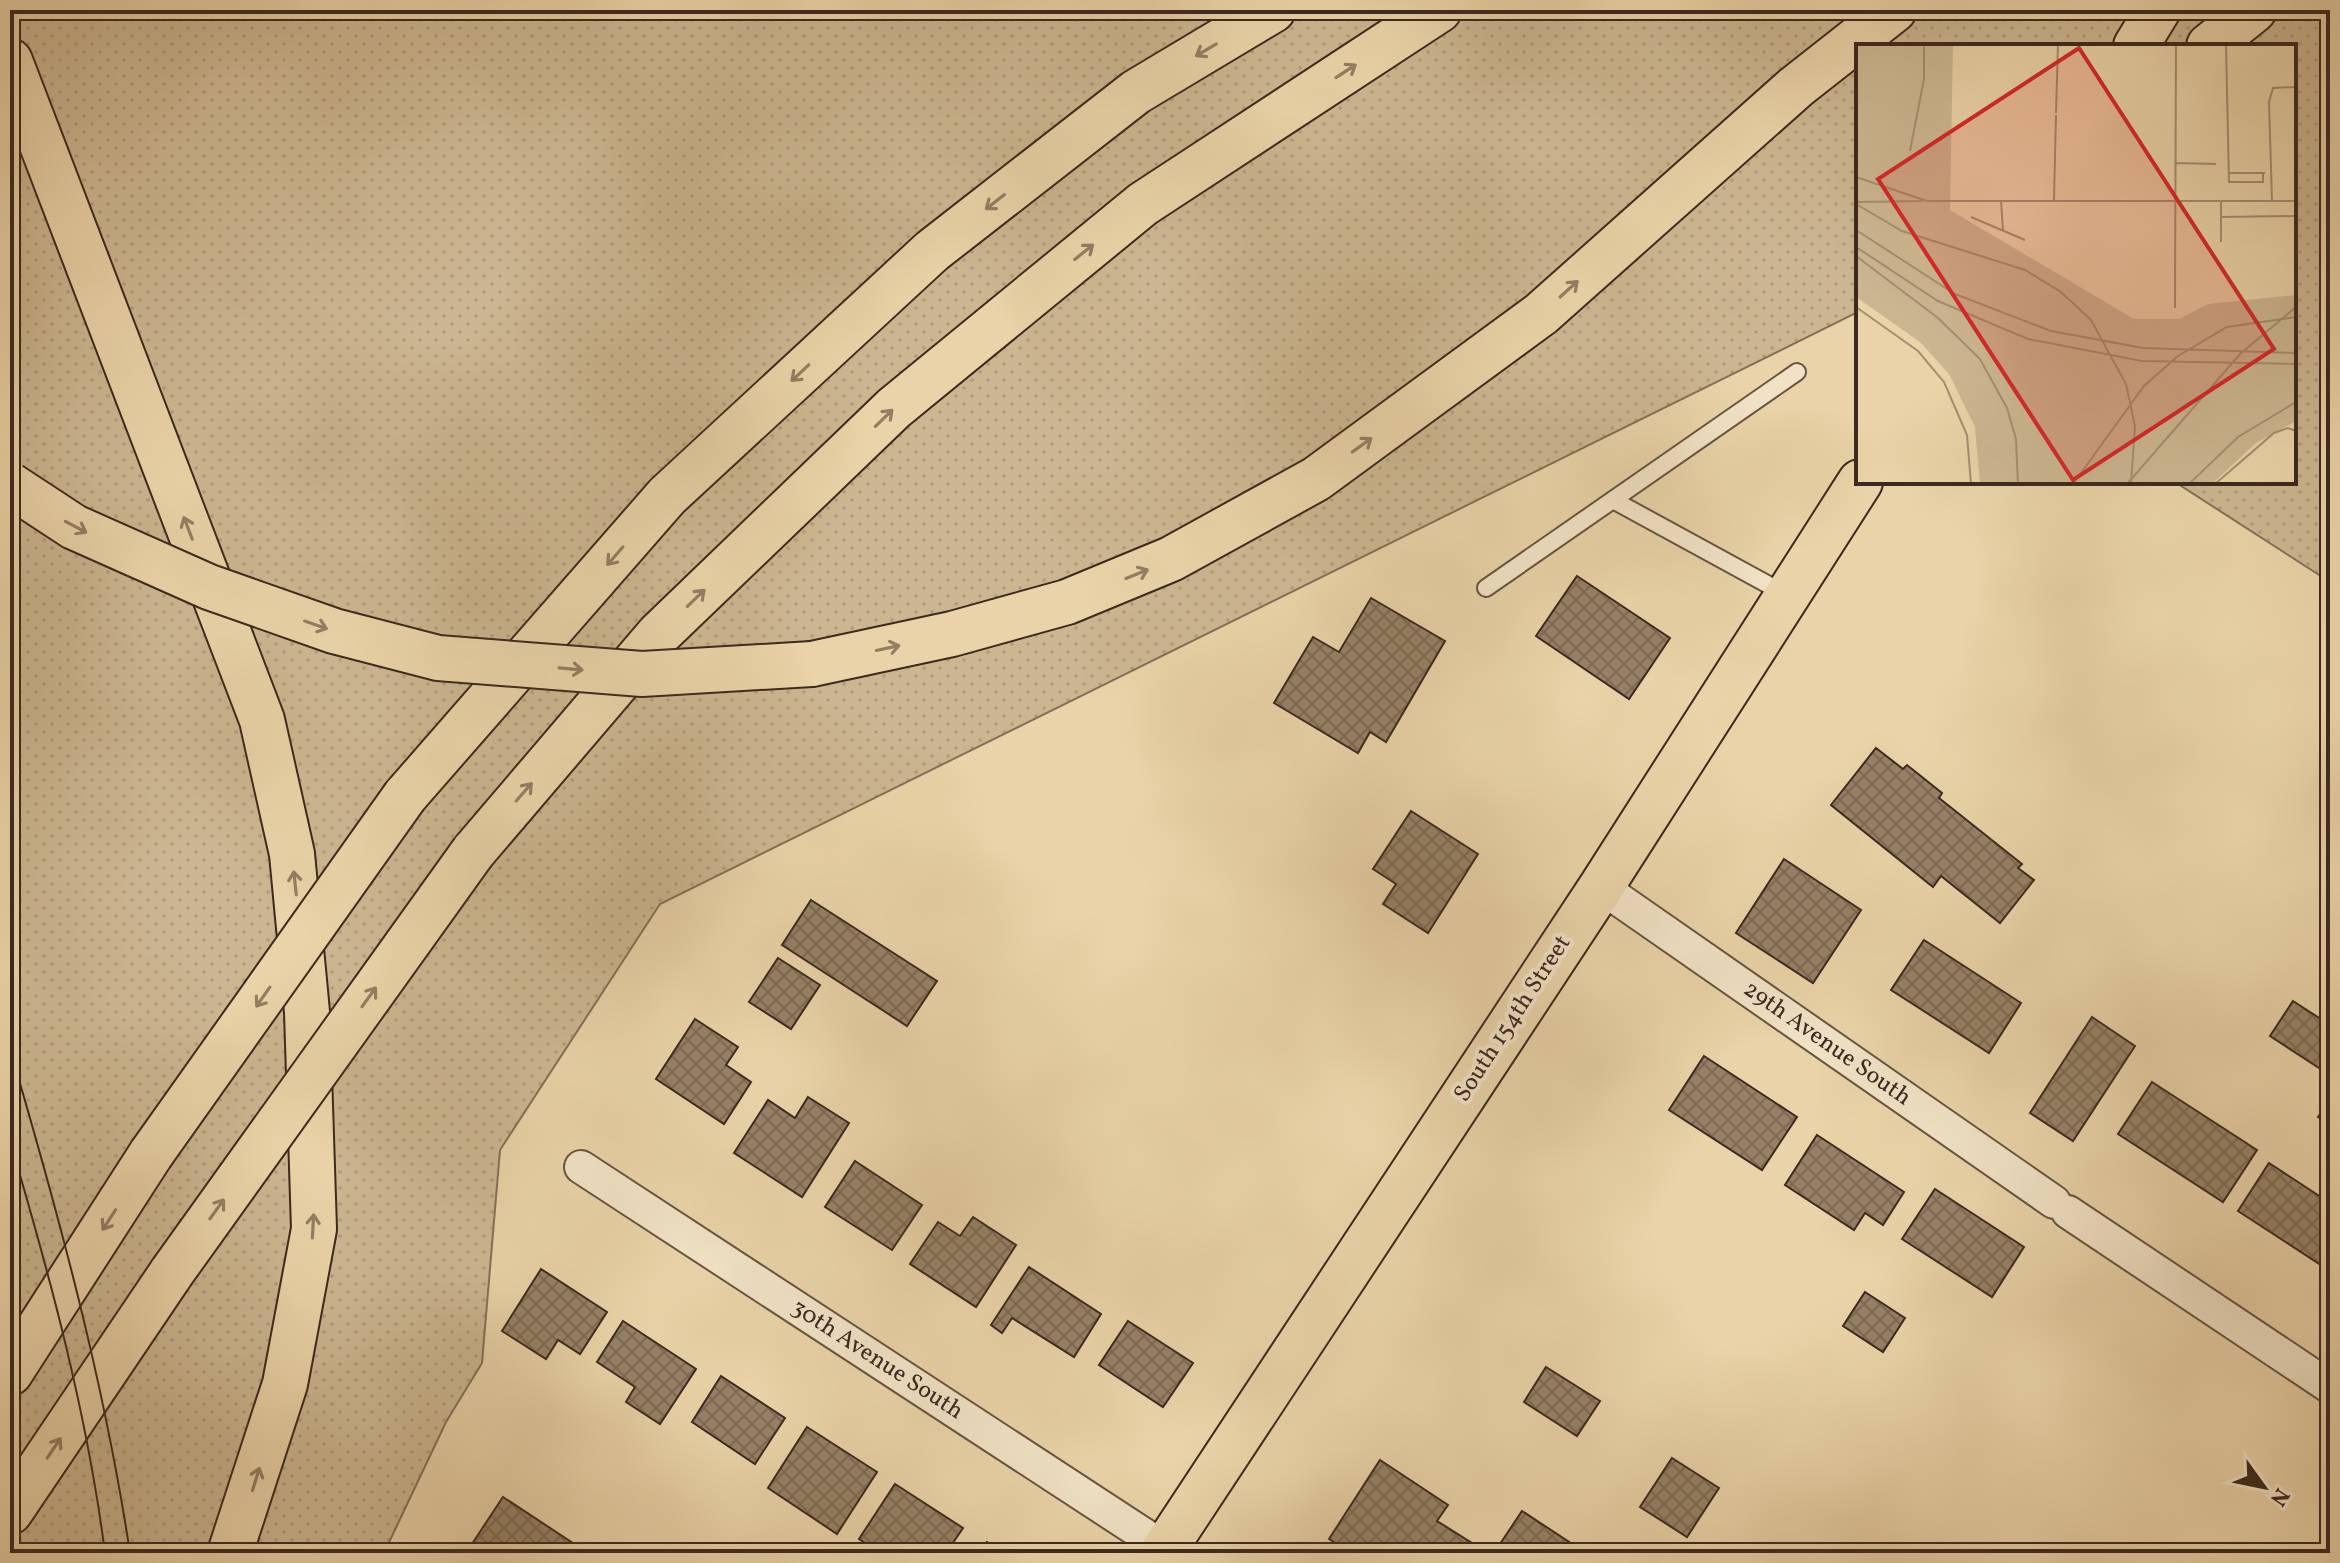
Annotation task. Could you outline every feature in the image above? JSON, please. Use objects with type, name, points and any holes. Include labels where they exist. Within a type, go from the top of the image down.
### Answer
[{"type":"main road","points":[[10,1373],[151,1154],[405,796],[667,496],[932,251],[1136,92],[1273,10]]},
{"type":"main road","points":[[10,1512],[172,1272],[473,852],[659,634],[894,408],[1143,204],[1439,10]]},
{"type":"main road","points":[[10,485],[74,527],[209,587],[334,631],[438,658],[642,674],[812,664],[952,634],[1067,602],[1171,559],[1316,479],[1541,314],[1796,87],[1894,10]]},
{"type":"main road","points":[[2137,44],[2158,10]]},
{"type":"main road","points":[[2212,44],[2254,10]]},
{"type":"main road","points":[[10,61],[262,720],[292,854],[307,1012],[314,1229],[285,1384],[230,1553]]},
{"type":"main road","name":"South 154th Street","points":[[1166,1551],[1601,887],[1859,484]]},
{"type":"street","name":"29th Avenue South","points":[[1601,887],[2061,1207],[2330,1387]]},
{"type":"street","name":"30th Avenue South","points":[[581,1167],[1166,1551]]},
{"type":"lane","points":[[1486,588],[1797,372]]},
{"type":"lane","points":[[1613,500],[1787,596]]},
{"type":"shaded area","points":[[10,10],[2330,10],[2330,582],[2178,484],[2296,484],[2296,44],[1856,44],[1856,313],[660,904],[500,1150],[482,1363],[446,1422],[384,1553],[10,1553]]},
{"type":"building","points":[[1577,576],[1670,638],[1629,699],[1536,636]]},
{"type":"building","points":[[1371,598],[1445,641],[1386,742],[1370,732],[1358,753],[1274,703],[1313,637],[1339,652]]},
{"type":"building","points":[[1876,748],[1903,769],[1907,765],[1942,793],[1939,798],[2022,864],[2018,868],[2034,880],[2000,923],[1941,876],[1933,887],[1831,805]]},
{"type":"building","points":[[1411,811],[1478,854],[1428,933],[1383,904],[1396,884],[1373,869]]},
{"type":"building","points":[[1784,859],[1861,910],[1813,983],[1736,933]]},
{"type":"building","points":[[811,900],[937,981],[907,1026],[782,945]]},
{"type":"building","points":[[1924,940],[2021,1003],[1989,1053],[1891,990]]},
{"type":"building","points":[[778,958],[820,985],[791,1029],[749,1002]]},
{"type":"building","points":[[2293,1001],[2330,1025],[2330,1065],[2325,1072],[2270,1036]]},
{"type":"building","points":[[2092,1017],[2135,1046],[2073,1141],[2030,1113]]},
{"type":"building","points":[[695,1019],[738,1047],[726,1065],[751,1082],[724,1124],[656,1079]]},
{"type":"building","points":[[1704,1056],[1797,1117],[1762,1170],[1669,1110]]},
{"type":"building","points":[[2152,1082],[2257,1150],[2223,1202],[2118,1134]]},
{"type":"building","points":[[808,1097],[849,1123],[802,1197],[734,1153],[768,1100],[795,1118]]},
{"type":"building","points":[[2330,1099],[2330,1125],[2318,1117]]},
{"type":"building","points":[[1817,1135],[1904,1192],[1883,1225],[1865,1213],[1854,1230],[1785,1185]]},
{"type":"building","points":[[855,1161],[922,1205],[892,1250],[825,1207]]},
{"type":"building","points":[[2269,1163],[2330,1203],[2330,1271],[2238,1211]]},
{"type":"building","points":[[1935,1189],[2024,1247],[1992,1297],[1902,1239]]},
{"type":"building","points":[[973,1217],[1016,1245],[976,1307],[910,1264],[938,1222],[960,1236]]},
{"type":"building","points":[[1029,1267],[1101,1314],[1074,1357],[1012,1318],[1002,1333],[991,1325]]},
{"type":"building","points":[[541,1269],[607,1312],[580,1354],[558,1340],[546,1359],[502,1331]]},
{"type":"building","points":[[1865,1292],[1905,1318],[1883,1352],[1843,1326]]},
{"type":"building","points":[[623,1321],[696,1369],[660,1424],[626,1402],[635,1387],[597,1362]]},
{"type":"building","points":[[1128,1321],[1193,1363],[1163,1407],[1099,1365]]},
{"type":"building","points":[[1546,1367],[1600,1401],[1577,1436],[1524,1402]]},
{"type":"building","points":[[721,1376],[785,1418],[755,1464],[692,1422]]},
{"type":"building","points":[[807,1427],[877,1472],[837,1534],[768,1488]]},
{"type":"building","points":[[1672,1458],[1719,1488],[1687,1537],[1640,1507]]},
{"type":"building","points":[[1380,1460],[1448,1505],[1437,1521],[1483,1550],[1482,1553],[1351,1553],[1329,1539]]},
{"type":"building","points":[[895,1484],[963,1528],[946,1553],[880,1553],[859,1539]]},
{"type":"building","points":[[503,1497],[588,1553],[466,1553]]},
{"type":"building","points":[[1522,1511],[1586,1553],[1494,1553]]},
{"type":"building","points":[[987,1542],[1004,1553],[981,1553]]},
{"type":"tram line","points":[[10,1049],[79,1299],[107,1425],[130,1553]]},
{"type":"tram line","points":[[10,1141],[78,1397],[105,1553]]}]
